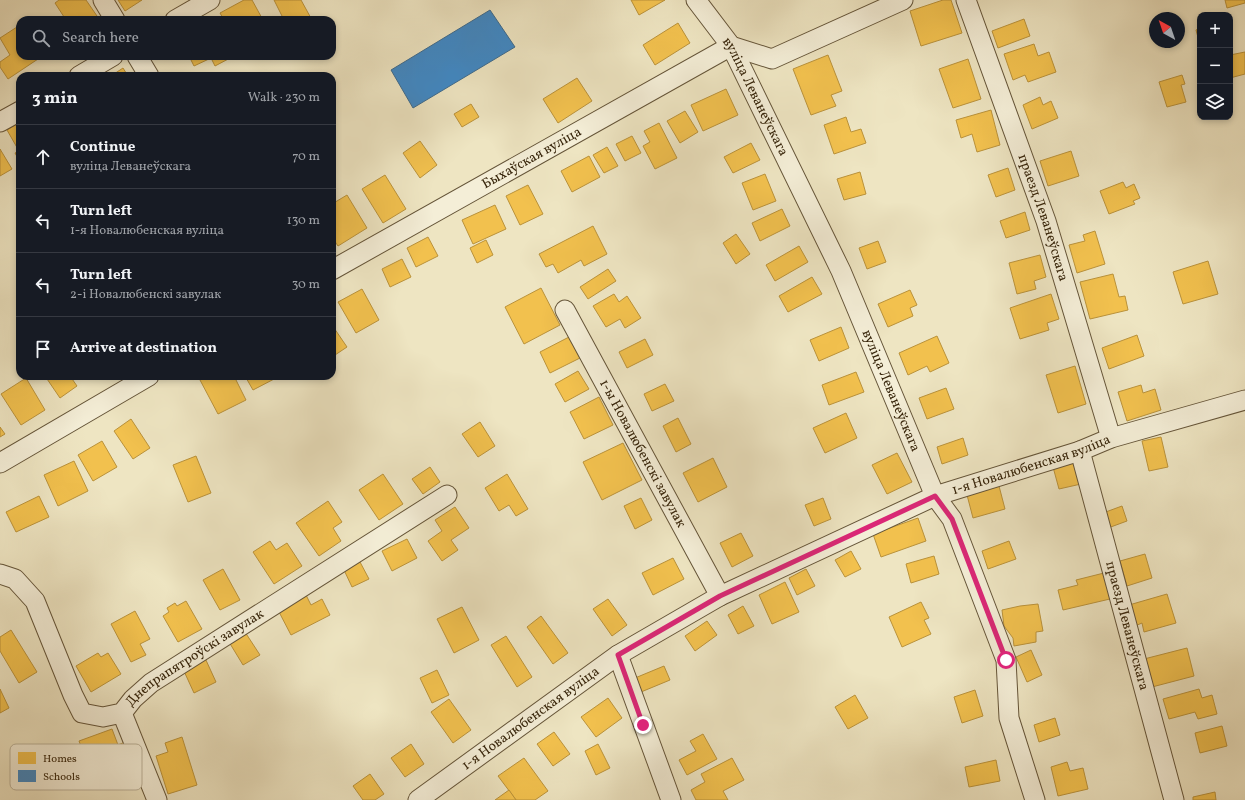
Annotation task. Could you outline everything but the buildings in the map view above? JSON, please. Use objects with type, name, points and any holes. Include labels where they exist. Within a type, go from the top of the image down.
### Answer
[{"type":"street","points":[[103,0],[113,16]]},
{"type":"street","points":[[182,16],[210,0]]},
{"type":"street","name":"вуліца Леванеўскага","points":[[696,0],[731,46],[840,271],[935,496],[952,519],[1006,660],[1009,718],[1034,800]]},
{"type":"street","points":[[731,46],[772,59],[902,0]]},
{"type":"street","name":"праезд Леванеўскага","points":[[966,0],[1046,221],[1111,438]]},
{"type":"street","name":"Быхаўская вуліца","points":[[336,268],[731,46]]},
{"type":"street","points":[[86,72],[106,60]]},
{"type":"street","points":[[140,60],[147,72]]},
{"type":"street","points":[[0,122],[16,113]]},
{"type":"street","name":"1-ы Новалюбенскі завулак","points":[[565,310],[720,596]]},
{"type":"street","points":[[0,463],[142,380]]},
{"type":"street","name":"1-я Новалюбенская вуліца","points":[[418,800],[618,655],[720,596],[935,496],[1080,451],[1111,438],[1245,400]]},
{"type":"street","name":"праезд Леванеўскага","points":[[1080,451],[1174,800]]},
{"type":"street","name":"Днепрапятроўскі завулак","points":[[0,574],[15,579],[35,601],[73,695],[82,713],[103,717],[122,713],[151,683],[447,495]]},
{"type":"street","points":[[618,655],[670,800]]},
{"type":"street","points":[[122,713],[134,744]]},
{"type":"street","points":[[142,763],[157,800]]},
{"type":"route","points":[[643,725],[618,655],[720,596],[935,496],[952,519],[1006,660]]}]
